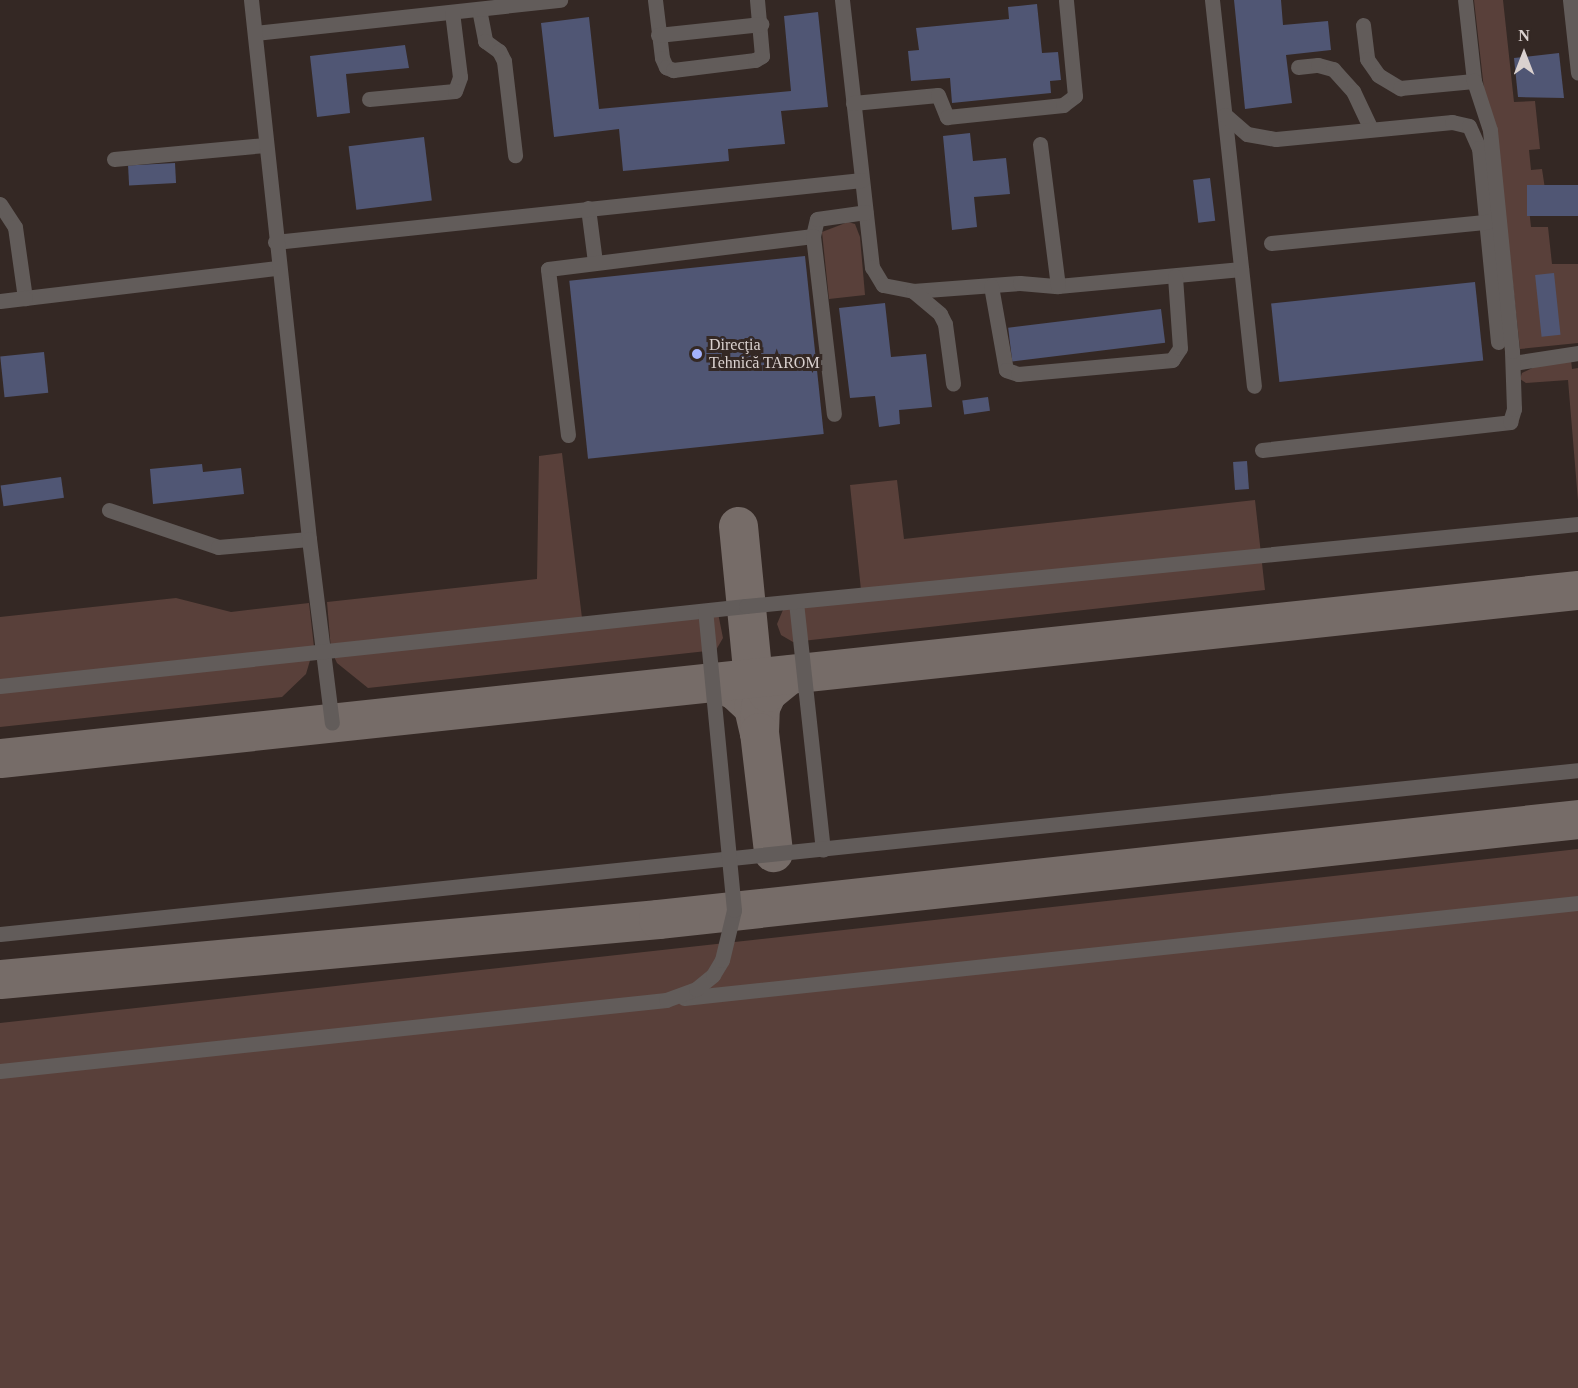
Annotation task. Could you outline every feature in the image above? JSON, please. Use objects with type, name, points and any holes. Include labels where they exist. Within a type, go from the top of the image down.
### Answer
[{"type":"lane","points":[[251,0],[277,268],[332,723]]},
{"type":"lane","points":[[255,33],[560,0]]},
{"type":"lane","points":[[655,0],[658,35],[666,67],[673,70],[755,60],[762,56],[758,0]]},
{"type":"lane","points":[[842,0],[875,276],[883,285],[897,291],[1020,283],[1058,286],[1242,269]]},
{"type":"lane","points":[[853,103],[938,95],[947,117],[1063,105],[1075,96],[1066,0]]},
{"type":"lane","points":[[1212,0],[1254,386]]},
{"type":"lane","points":[[1262,450],[1510,422],[1514,409],[1513,363],[1490,130],[1474,81],[1465,0]]},
{"type":"lane","points":[[1570,0],[1578,73]]},
{"type":"lane","points":[[479,9],[485,40],[499,51],[504,61],[515,155]]},
{"type":"lane","points":[[369,99],[455,91],[460,77],[452,12]]},
{"type":"lane","points":[[658,35],[761,24]]},
{"type":"lane","points":[[1363,25],[1367,59],[1378,75],[1400,88],[1474,81]]},
{"type":"lane","points":[[1298,67],[1318,65],[1333,69],[1361,104],[1371,129]]},
{"type":"lane","points":[[1225,115],[1247,134],[1260,137],[1452,122],[1468,126],[1479,148],[1498,342]]},
{"type":"lane","points":[[1040,144],[1058,286]]},
{"type":"lane","points":[[114,159],[265,145]]},
{"type":"lane","points":[[275,242],[862,180]]},
{"type":"lane","points":[[0,204],[15,227],[25,298]]},
{"type":"lane","points":[[588,208],[594,262]]},
{"type":"lane","points":[[834,414],[813,236],[817,219],[866,212]]},
{"type":"lane","points":[[1271,243],[1487,222]]},
{"type":"lane","points":[[568,435],[548,269],[813,236]]},
{"type":"lane","points":[[0,301],[277,268]]},
{"type":"lane","points":[[991,286],[1006,370],[1018,374],[1172,360],[1180,348],[1175,276]]},
{"type":"lane","points":[[913,291],[940,314],[945,324],[953,383]]},
{"type":"lane","points":[[1513,363],[1578,353]]},
{"type":"lane","points":[[109,510],[218,547],[309,539]]},
{"type":"lane","points":[[0,686],[705,611],[1578,524]]},
{"type":"lane","points":[[796,602],[823,850]]},
{"type":"lane","points":[[666,1000],[696,989],[713,975],[722,960],[734,910],[705,611]]},
{"type":"lane","points":[[0,934],[1578,770]]},
{"type":"lane","points":[[0,1071],[1578,903]]},
{"type":"shaded area","points":[[1474,0],[1503,0],[1514,102],[1535,101],[1540,149],[1529,150],[1531,170],[1542,169],[1545,189],[1527,190],[1531,227],[1548,227],[1552,264],[1578,264],[1578,343],[1520,349],[1496,130],[1485,98]]},
{"type":"shaded area","points":[[848,222],[855,224],[860,237],[865,295],[829,299],[822,232]]},
{"type":"shaded area","points":[[1571,360],[1572,369],[1578,368],[1578,501],[1568,380],[1526,383],[1520,379],[1522,373],[1541,364]]},
{"type":"shaded area","points":[[562,453],[582,618],[718,613],[723,638],[716,650],[368,688],[337,663],[331,650],[327,602],[537,579],[539,456]]},
{"type":"shaded area","points":[[897,480],[904,539],[1255,500],[1265,590],[793,642],[781,635],[777,624],[788,598],[861,590],[850,485]]},
{"type":"shaded area","points":[[176,598],[231,612],[309,603],[314,647],[306,674],[282,697],[0,727],[0,617]]},
{"type":"shaded area","points":[[1578,849],[1578,1388],[0,1388],[0,1023]]},
{"type":"building","points":[[1234,0],[1281,0],[1283,25],[1328,21],[1331,50],[1286,55],[1292,103],[1245,109]]},
{"type":"building","points":[[1037,4],[1042,53],[1058,52],[1061,80],[1050,81],[1051,93],[952,103],[950,78],[911,81],[908,51],[919,50],[916,28],[1009,19],[1008,7]]},
{"type":"building","points":[[818,12],[828,107],[781,111],[785,144],[728,149],[729,161],[623,171],[619,129],[554,137],[541,23],[589,17],[599,109],[791,91],[784,16]]},
{"type":"building","points":[[405,45],[409,68],[346,74],[350,113],[317,117],[310,56]]},
{"type":"building","points":[[1559,53],[1564,98],[1518,97],[1514,58]]},
{"type":"building","points":[[970,133],[973,161],[1006,158],[1010,194],[974,197],[977,227],[952,230],[943,136]]},
{"type":"building","points":[[424,137],[432,201],[356,210],[349,146]]},
{"type":"building","points":[[175,163],[176,183],[129,185],[128,165]]},
{"type":"building","points":[[1210,178],[1215,221],[1198,223],[1193,180]]},
{"type":"building","points":[[1527,185],[1578,185],[1578,216],[1527,216]]},
{"type":"building","name":"Direcţia Tehnică TAROM","points":[[805,256],[824,434],[588,459],[569,281]]},
{"type":"building","points":[[1554,273],[1560,335],[1542,337],[1535,275]]},
{"type":"building","points":[[1475,282],[1483,361],[1279,382],[1271,303]]},
{"type":"building","points":[[885,303],[891,357],[926,354],[932,407],[899,410],[900,424],[879,427],[875,396],[850,398],[839,308]]},
{"type":"building","points":[[1161,309],[1165,343],[1012,362],[1008,328]]},
{"type":"building","points":[[44,352],[48,393],[5,397],[0,357]]},
{"type":"building","points":[[988,397],[990,411],[964,414],[962,401]]},
{"type":"building","points":[[1247,461],[1249,489],[1235,490],[1233,462]]},
{"type":"building","points":[[202,464],[203,472],[241,468],[244,494],[153,504],[150,469]]},
{"type":"building","points":[[61,477],[64,498],[4,506],[1,485]]},
{"type":"taxiway","points":[[738,526],[753,678]]},
{"type":"taxiway","points":[[0,758],[1578,590]]},
{"type":"taxiway","points":[[717,682],[735,690],[753,707],[759,732],[760,707],[767,692],[789,674]]},
{"type":"taxiway","points":[[759,732],[773,852]]},
{"type":"taxiway","points":[[0,979],[658,919],[1578,819]]},
{"type":"place","name":"Direcţia Tehnică TAROM","points":[[697,354]]}]
